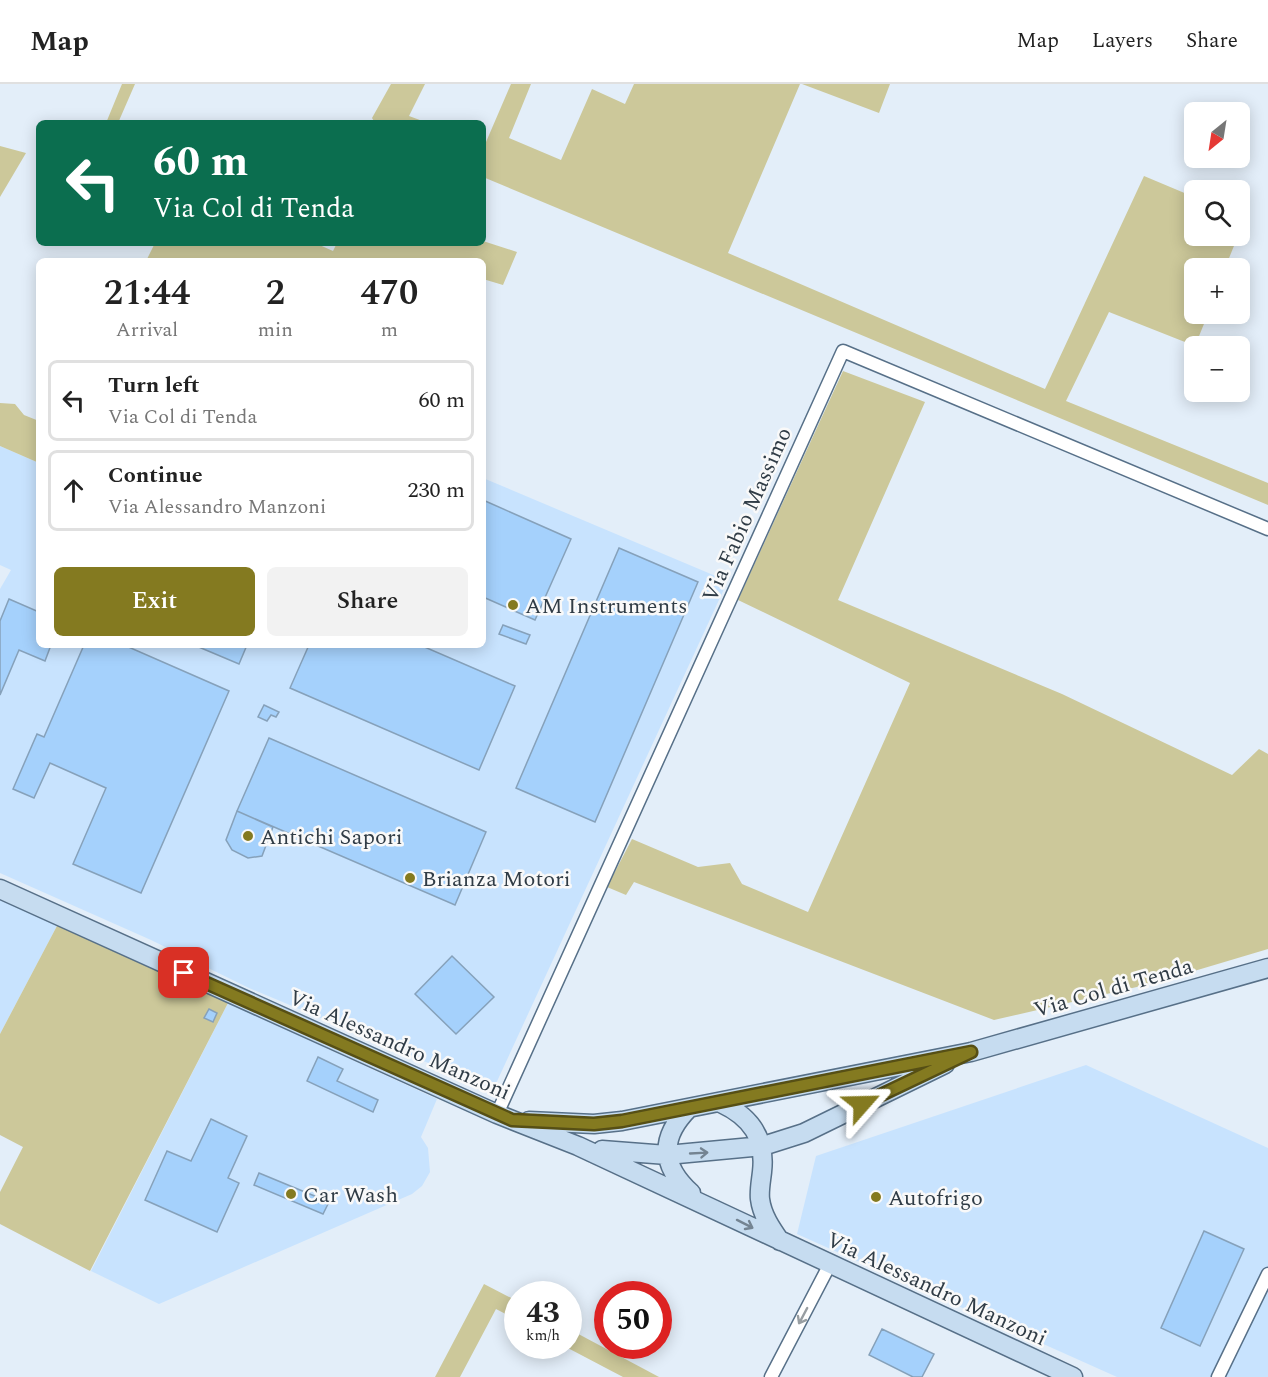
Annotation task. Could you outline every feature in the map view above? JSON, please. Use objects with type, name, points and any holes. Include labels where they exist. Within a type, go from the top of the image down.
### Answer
[{"type":"main road","name":"Via Alessandro Manzoni","points":[[0,889],[505,1117],[578,1146],[703,1203],[1042,1371],[1072,1377]]},
{"type":"main road","name":"Via Col di Tenda","points":[[505,1117],[594,1124],[721,1103],[971,1052],[1268,968]]},
{"type":"main road","name":"Via Col di Tenda","points":[[578,1146],[613,1152],[668,1155],[763,1146],[804,1133],[971,1052]]},
{"type":"main road","points":[[721,1103],[747,1118],[758,1133],[763,1146],[759,1197],[763,1212],[781,1242]]},
{"type":"main road","points":[[689,1108],[677,1120],[670,1133],[668,1155],[671,1170],[680,1183],[703,1203]]},
{"type":"street","name":"Via Fabio Massimo","points":[[505,1117],[843,351],[1268,529]]},
{"type":"street","points":[[771,1377],[830,1264]]},
{"type":"street","points":[[1218,1377],[1268,1274]]},
{"type":"shaded area","points":[[122,84],[135,84],[119,120],[107,120]]},
{"type":"shaded area","points":[[391,84],[425,84],[409,116],[420,120],[373,120],[372,118]]},
{"type":"shaded area","points":[[511,84],[531,84],[509,138],[561,160],[592,89],[625,104],[634,84],[800,84],[728,253],[1045,389],[1144,176],[1184,193],[1184,246],[1234,246],[1229,258],[1184,258],[1184,324],[1204,324],[1199,336],[1184,336],[1184,342],[1109,312],[1066,401],[1268,483],[1268,505],[486,178],[486,142]]},
{"type":"shaded area","points":[[802,84],[890,84],[879,113]]},
{"type":"shaded area","points":[[0,146],[26,153],[0,197]]},
{"type":"shaded area","points":[[486,242],[517,252],[503,285],[486,280],[486,258],[148,258],[154,246],[322,246],[333,251],[336,246],[486,246]]},
{"type":"shaded area","points":[[843,371],[925,402],[838,600],[1062,694],[1232,775],[1259,749],[1268,754],[1268,949],[1154,983],[994,1020],[634,882],[626,895],[607,887],[632,839],[698,867],[730,863],[742,884],[808,912],[910,683],[738,600]]},
{"type":"shaded area","points":[[0,403],[15,404],[24,415],[36,420],[36,462],[0,446]]},
{"type":"shaded area","points":[[0,446],[36,462],[36,648],[486,648],[486,479],[718,577],[724,589],[493,1090],[249,988],[151,940],[0,873],[0,589],[11,570],[0,565]]},
{"type":"shaded area","points":[[0,897],[58,924],[0,1034]]},
{"type":"shaded area","points":[[58,924],[228,1003],[90,1271],[0,1224],[0,1192],[23,1147],[0,1135],[0,1034]]},
{"type":"shaded area","points":[[228,1003],[437,1099],[421,1137],[428,1148],[430,1172],[422,1186],[412,1194],[159,1304],[91,1271]]},
{"type":"shaded area","points":[[1086,1065],[1268,1148],[1268,1377],[1117,1377],[797,1234],[816,1156]]},
{"type":"shaded area","points":[[484,1284],[504,1294],[504,1313],[496,1309],[460,1377],[435,1377]]},
{"type":"shaded area","points":[[582,1336],[594,1342],[594,1359],[625,1359],[659,1377],[623,1377],[582,1355]]},
{"type":"building","points":[[486,501],[571,539],[535,620],[486,598]]},
{"type":"building","points":[[619,548],[698,582],[595,822],[516,788]]},
{"type":"building","points":[[9,599],[36,611],[36,648],[50,648],[45,661],[19,650],[0,695],[0,621]]},
{"type":"building","points":[[503,625],[530,635],[526,644],[499,634]]},
{"type":"building","points":[[83,648],[131,648],[229,691],[141,893],[73,864],[106,788],[50,763],[34,798],[13,789],[37,734],[44,737]]},
{"type":"building","points":[[201,648],[246,648],[239,664]]},
{"type":"building","points":[[308,648],[427,648],[515,686],[479,770],[290,688]]},
{"type":"building","points":[[264,705],[279,712],[276,717],[271,715],[267,721],[258,717]]},
{"type":"building","points":[[269,738],[486,832],[455,905],[237,811]]},
{"type":"building","name":"Antichi Sapori","points":[[237,811],[273,827],[262,856],[248,858],[232,850],[226,840]]},
{"type":"building","points":[[452,956],[494,997],[456,1034],[415,994]]},
{"type":"building","points":[[209,1009],[217,1013],[213,1022],[204,1018]]},
{"type":"building","points":[[318,1057],[343,1069],[337,1081],[378,1100],[373,1112],[307,1081]]},
{"type":"building","points":[[211,1119],[247,1136],[228,1178],[239,1183],[217,1232],[145,1200],[167,1151],[191,1161]]},
{"type":"building","name":"Car Wash","points":[[259,1173],[329,1202],[323,1214],[254,1185]]},
{"type":"building","points":[[1204,1231],[1244,1249],[1200,1346],[1161,1328]]},
{"type":"building","points":[[882,1329],[934,1354],[922,1377],[913,1377],[869,1355]]},
{"type":"place","name":"AM Instruments","points":[[513,605]]},
{"type":"place","name":"Antichi Sapori","points":[[248,836]]},
{"type":"place","name":"Brianza Motori","points":[[410,878]]},
{"type":"place","name":"Car Wash","points":[[291,1194]]},
{"type":"place","name":"Autofrigo","points":[[876,1197]]},
{"type":"route","points":[[184,973],[512,1120],[594,1124],[622,1121],[971,1052],[862,1104]]}]
